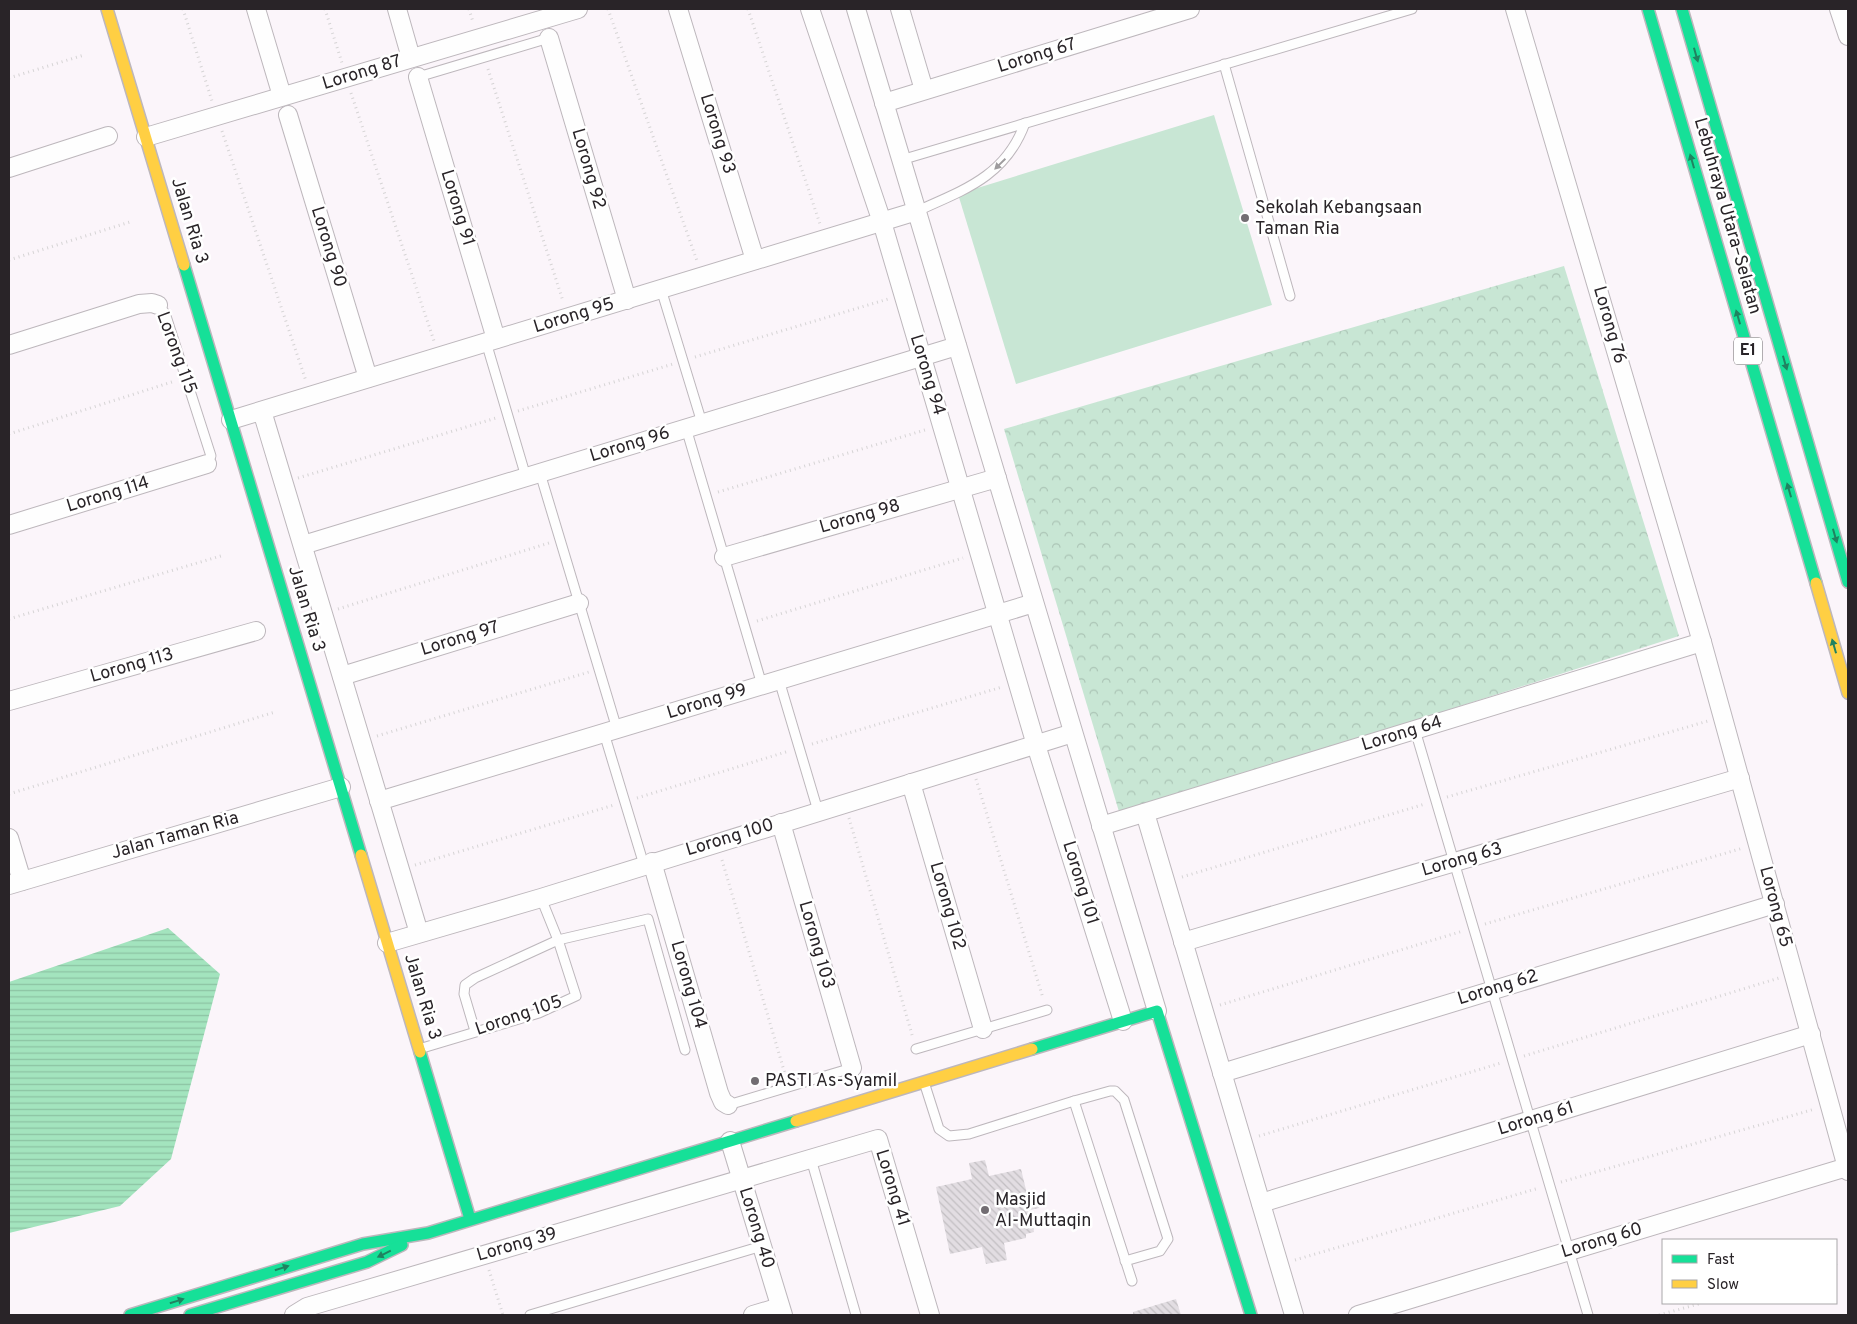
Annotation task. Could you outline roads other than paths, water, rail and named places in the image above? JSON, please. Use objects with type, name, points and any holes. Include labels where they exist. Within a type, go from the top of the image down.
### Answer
[{"type":"main road","name":"Jalan Ria 3","points":[[108,9],[470,1220]]},
{"type":"main road","name":"Lebuhraya Utara–Selatan","points":[[1648,9],[1848,692]]},
{"type":"main road","name":"Lebuhraya Utara–Selatan","points":[[1682,9],[1848,582]]},
{"type":"main road","points":[[130,1315],[362,1244],[428,1232],[470,1220],[1157,1011],[1251,1315]]},
{"type":"main road","points":[[190,1315],[243,1308],[367,1262],[428,1232]]},
{"type":"street","points":[[256,9],[282,96]]},
{"type":"street","points":[[397,9],[411,58]]},
{"type":"street","name":"Lorong 87","points":[[146,137],[478,38],[542,14],[578,9]]},
{"type":"street","name":"Lorong 93","points":[[678,9],[755,260]]},
{"type":"street","name":"Lorong 94","points":[[810,9],[882,222],[1036,745]]},
{"type":"street","points":[[856,9],[1157,1011]]},
{"type":"street","points":[[900,9],[924,90]]},
{"type":"street","name":"Lorong 67","points":[[884,103],[1190,9]]},
{"type":"street","name":"Lorong 76","points":[[1515,9],[1702,642]]},
{"type":"street","points":[[1839,9],[1848,36]]},
{"type":"street","name":"Lorong 92","points":[[549,38],[627,300]]},
{"type":"street","name":"Lorong 91","points":[[418,77],[491,341]]},
{"type":"street","name":"Lorong 90","points":[[288,116],[368,378]]},
{"type":"street","points":[[9,168],[108,136]]},
{"type":"street","name":"Lorong 95","points":[[231,420],[917,211]]},
{"type":"street","name":"Lorong 115","points":[[9,345],[139,304],[152,303],[158,305]]},
{"type":"street","name":"Lorong 96","points":[[303,545],[957,346]]},
{"type":"street","points":[[262,411],[419,933]]},
{"type":"street","name":"Lorong 114","points":[[9,525],[207,464]]},
{"type":"street","name":"Lorong 98","points":[[724,557],[997,478]]},
{"type":"street","name":"Lorong 97","points":[[342,676],[579,603]]},
{"type":"street","name":"Lorong 99","points":[[379,801],[1034,603]]},
{"type":"street","name":"Lorong 113","points":[[9,701],[256,631]]},
{"type":"street","name":"Lorong 64","points":[[1101,826],[1702,642]]},
{"type":"street","name":"Lorong 65","points":[[1702,642],[1848,1169]]},
{"type":"street","name":"Lorong 100","points":[[388,943],[541,898],[648,863],[1073,733]]},
{"type":"street","name":"Lorong 101","points":[[1036,745],[1123,1021]]},
{"type":"street","name":"Lorong 63","points":[[1183,942],[1740,778]]},
{"type":"street","name":"Lorong 102","points":[[911,783],[983,1029]]},
{"type":"street","name":"Jalan Taman Ria","points":[[15,883],[341,787]]},
{"type":"street","points":[[1145,813],[1294,1315]]},
{"type":"street","name":"Lorong 103","points":[[781,823],[852,1068]]},
{"type":"street","points":[[9,838],[15,883]]},
{"type":"street","name":"Lorong 104","points":[[648,863],[719,1093],[723,1102],[728,1105]]},
{"type":"street","name":"Lorong 62","points":[[1222,1073],[1775,904]]},
{"type":"street","name":"Lorong 61","points":[[1261,1203],[1811,1034]]},
{"type":"street","name":"Lorong 41","points":[[742,1179],[878,1139],[930,1315]]},
{"type":"street","name":"Lorong 40","points":[[730,1140],[781,1311]]},
{"type":"street","name":"Lorong 60","points":[[1358,1315],[1848,1169]]},
{"type":"street","name":"Lorong 39","points":[[294,1315],[307,1307],[742,1179]]},
{"type":"street","points":[[235,1282],[243,1308]]},
{"type":"street","points":[[753,1315],[781,1311]]},
{"type":"lane","points":[[901,160],[1412,9]]},
{"type":"lane","points":[[418,77],[549,38]]},
{"type":"lane","points":[[1224,64],[1290,296]]},
{"type":"lane","points":[[917,211],[972,185],[992,172],[1008,157],[1019,139],[1025,123]]},
{"type":"lane","points":[[661,289],[683,361],[706,496],[744,625],[800,748],[818,811]]},
{"type":"lane","name":"Lorong 115","points":[[158,305],[165,313],[211,456],[207,464]]},
{"type":"lane","points":[[491,341],[507,414],[560,540],[579,603],[599,670],[610,731],[626,801],[648,863]]},
{"type":"lane","points":[[1415,730],[1588,1315]]},
{"type":"lane","name":"Lorong 105","points":[[419,1049],[539,1013],[576,996],[558,940],[541,898]]},
{"type":"lane","points":[[475,1032],[464,994],[465,985],[474,978],[558,940],[648,919],[685,1050]]},
{"type":"lane","points":[[916,1049],[1047,1010]]},
{"type":"lane","points":[[728,1105],[852,1068]]},
{"type":"lane","points":[[924,1082],[939,1129],[949,1136],[969,1134],[1074,1101],[1115,1091],[1124,1100],[1168,1239],[1160,1251],[1125,1261]]},
{"type":"lane","points":[[1074,1101],[1132,1281]]},
{"type":"lane","points":[[811,1159],[856,1315]]},
{"type":"lane","points":[[530,1315],[762,1246]]},
{"type":"place","name":"Sekolah Kebangsaan Taman Ria","points":[[1245,218]]},
{"type":"place","name":"PASTI As-Syamil","points":[[755,1081]]},
{"type":"place","name":"Masjid Al-Muttaqin","points":[[985,1210]]}]
